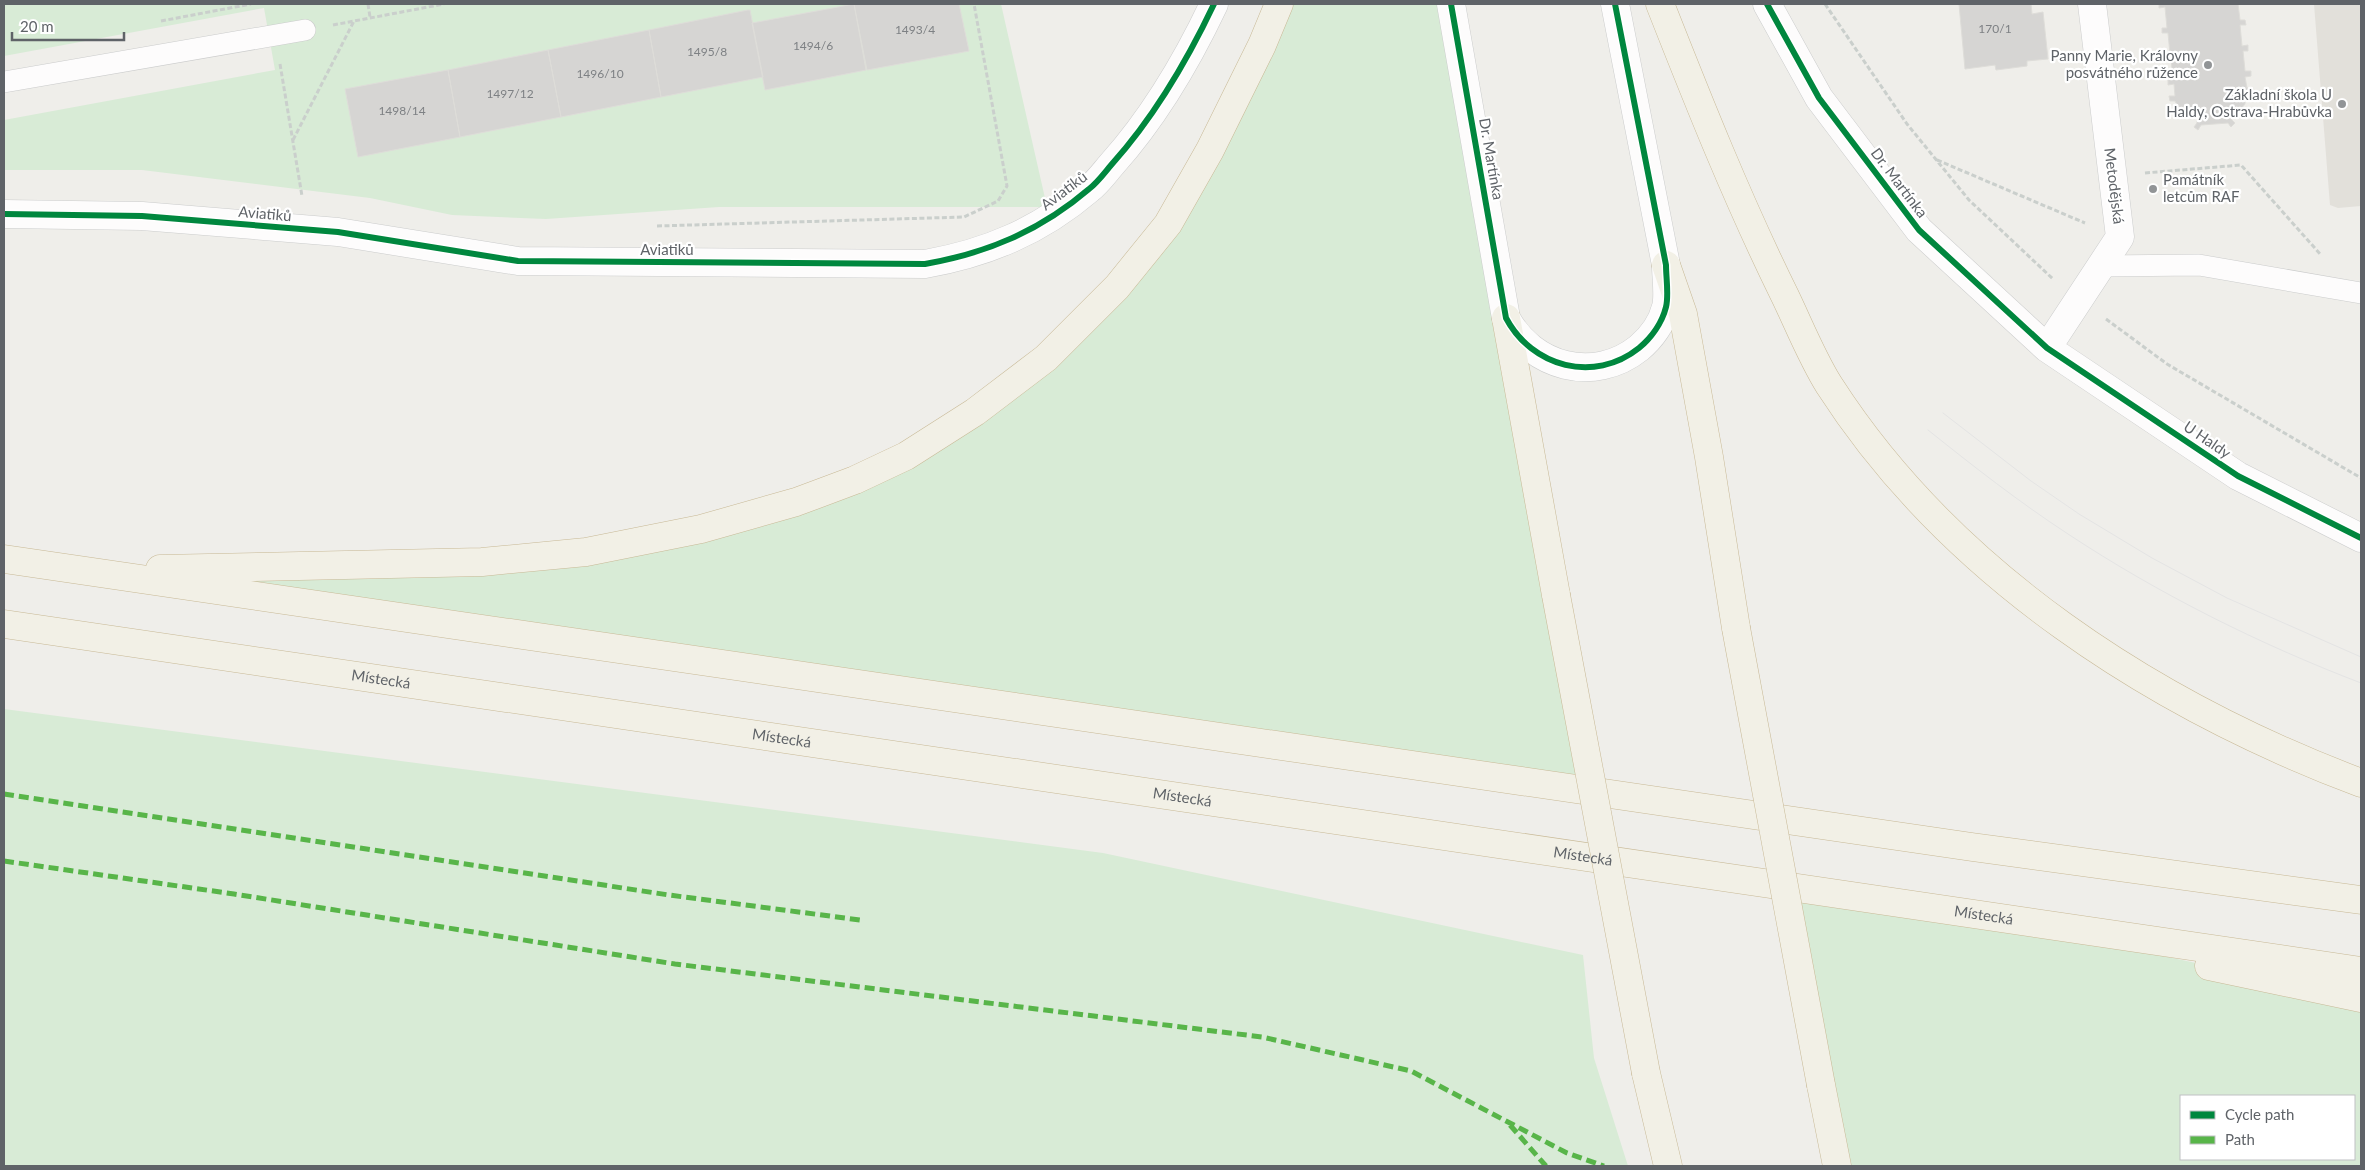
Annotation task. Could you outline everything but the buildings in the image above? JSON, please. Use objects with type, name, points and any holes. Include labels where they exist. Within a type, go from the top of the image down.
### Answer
[{"type":"highway","points":[[82,571],[482,562],[586,552],[701,529],[796,502],[856,480],[898,460],[975,412],[1046,358],[1117,287],[1168,224],[1206,158],[1262,45],[1279,4]]},
{"type":"highway","points":[[1660,4],[1752,229],[1828,383],[1876,451],[1928,509],[1987,566],[2051,617],[2136,674],[2224,723],[2313,764],[2361,783]]},
{"type":"highway","points":[[1666,265],[1683,314],[1709,457],[1736,628],[1837,1166]]},
{"type":"highway","points":[[1506,318],[1646,1073],[1668,1166]]},
{"type":"highway","points":[[4,559],[1962,845],[2361,900]]},
{"type":"highway","name":"Místecká","points":[[4,624],[2361,971]]},
{"type":"highway","points":[[1951,911],[2361,998]]},
{"type":"street","name":"Aviatiků","points":[[4,214],[142,216],[338,232],[518,261],[925,264],[963,257],[1005,242],[1047,220],[1090,189],[1127,148],[1163,98],[1196,42],[1214,4]]},
{"type":"street","name":"Dr. Martínka","points":[[1451,4],[1506,318]]},
{"type":"street","points":[[1506,318],[1525,344],[1553,362],[1585,368],[1617,361],[1644,344],[1658,326],[1666,306],[1666,265],[1615,4]]},
{"type":"street","name":"Dr. Martínka","points":[[1767,4],[1819,98],[1919,230],[2047,348]]},
{"type":"street","name":"Metodějská","points":[[2047,348],[2120,237],[2092,4]]},
{"type":"street","name":"U Haldy","points":[[2047,348],[2238,476],[2361,538]]},
{"type":"lane","points":[[4,82],[305,30]]},
{"type":"lane","points":[[2102,266],[2200,265],[2358,292]]},
{"type":"path","points":[[368,4],[370,17]]},
{"type":"path","points":[[305,30],[444,4]]},
{"type":"path","points":[[650,226],[964,217],[998,201],[1007,186],[974,4]]},
{"type":"path","points":[[1825,4],[1907,124],[1936,160],[1969,200],[2050,278],[2167,364],[2361,478]]},
{"type":"path","points":[[293,141],[354,20]]},
{"type":"path","points":[[275,35],[303,201]]},
{"type":"path","points":[[1936,160],[2120,237]]},
{"type":"path","points":[[2112,175],[2240,165],[2358,292]]},
{"type":"shaded area","name":"Základní škola U Haldy, Ostrava-Hrabůvka","points":[[2314,4],[2361,4],[2361,206],[2338,208],[2330,205]]},
{"type":"green space","points":[[4,4],[1001,4],[1047,207],[719,207],[546,219],[452,215],[370,198],[142,170],[4,170],[4,120],[275,70],[264,8],[4,56]]},
{"type":"green space","points":[[1279,4],[1449,4],[1592,786],[82,571],[586,552],[906,456],[1117,287]]},
{"type":"green space","points":[[4,709],[1103,853],[1583,955],[1594,1058],[1628,1166],[4,1166]]},
{"type":"green space","points":[[1788,888],[1951,911],[2361,998],[2361,1166],[1837,1166]]},
{"type":"tram line","points":[[1943,413],[2031,481],[2079,514],[2152,558],[2227,598],[2361,657]]},
{"type":"tram line","points":[[1928,430],[2032,509],[2068,534],[2138,577],[2247,635],[2361,683]]},
{"type":"marked path","points":[[4,794],[669,895],[860,920]]},
{"type":"marked path","points":[[4,861],[234,894],[675,964],[1262,1037],[1411,1071],[1567,1153],[1604,1166]]},
{"type":"marked path","points":[[1510,1125],[1546,1166]]},
{"type":"cycle path","points":[[4,214],[142,216],[338,232],[518,261],[925,264],[970,254],[1012,238],[1051,217],[1092,186],[1128,146],[1156,107],[1193,46],[1214,4]]},
{"type":"cycle path","points":[[1451,4],[1506,318],[1517,335],[1531,348],[1548,359],[1565,365],[1584,367],[1603,365],[1621,359],[1639,348],[1648,340],[1659,324],[1667,302],[1666,265],[1615,4]]},
{"type":"cycle path","points":[[1767,4],[1819,98],[1919,230],[2047,348],[2238,476],[2361,538]]},
{"type":"place","name":"Panny Marie, Královny posvátného růžence","points":[[2208,65]]},
{"type":"place","name":"Základní škola U Haldy, Ostrava-Hrabůvka","points":[[2342,104]]},
{"type":"place","name":"Památník letcům RAF","points":[[2153,189]]}]
